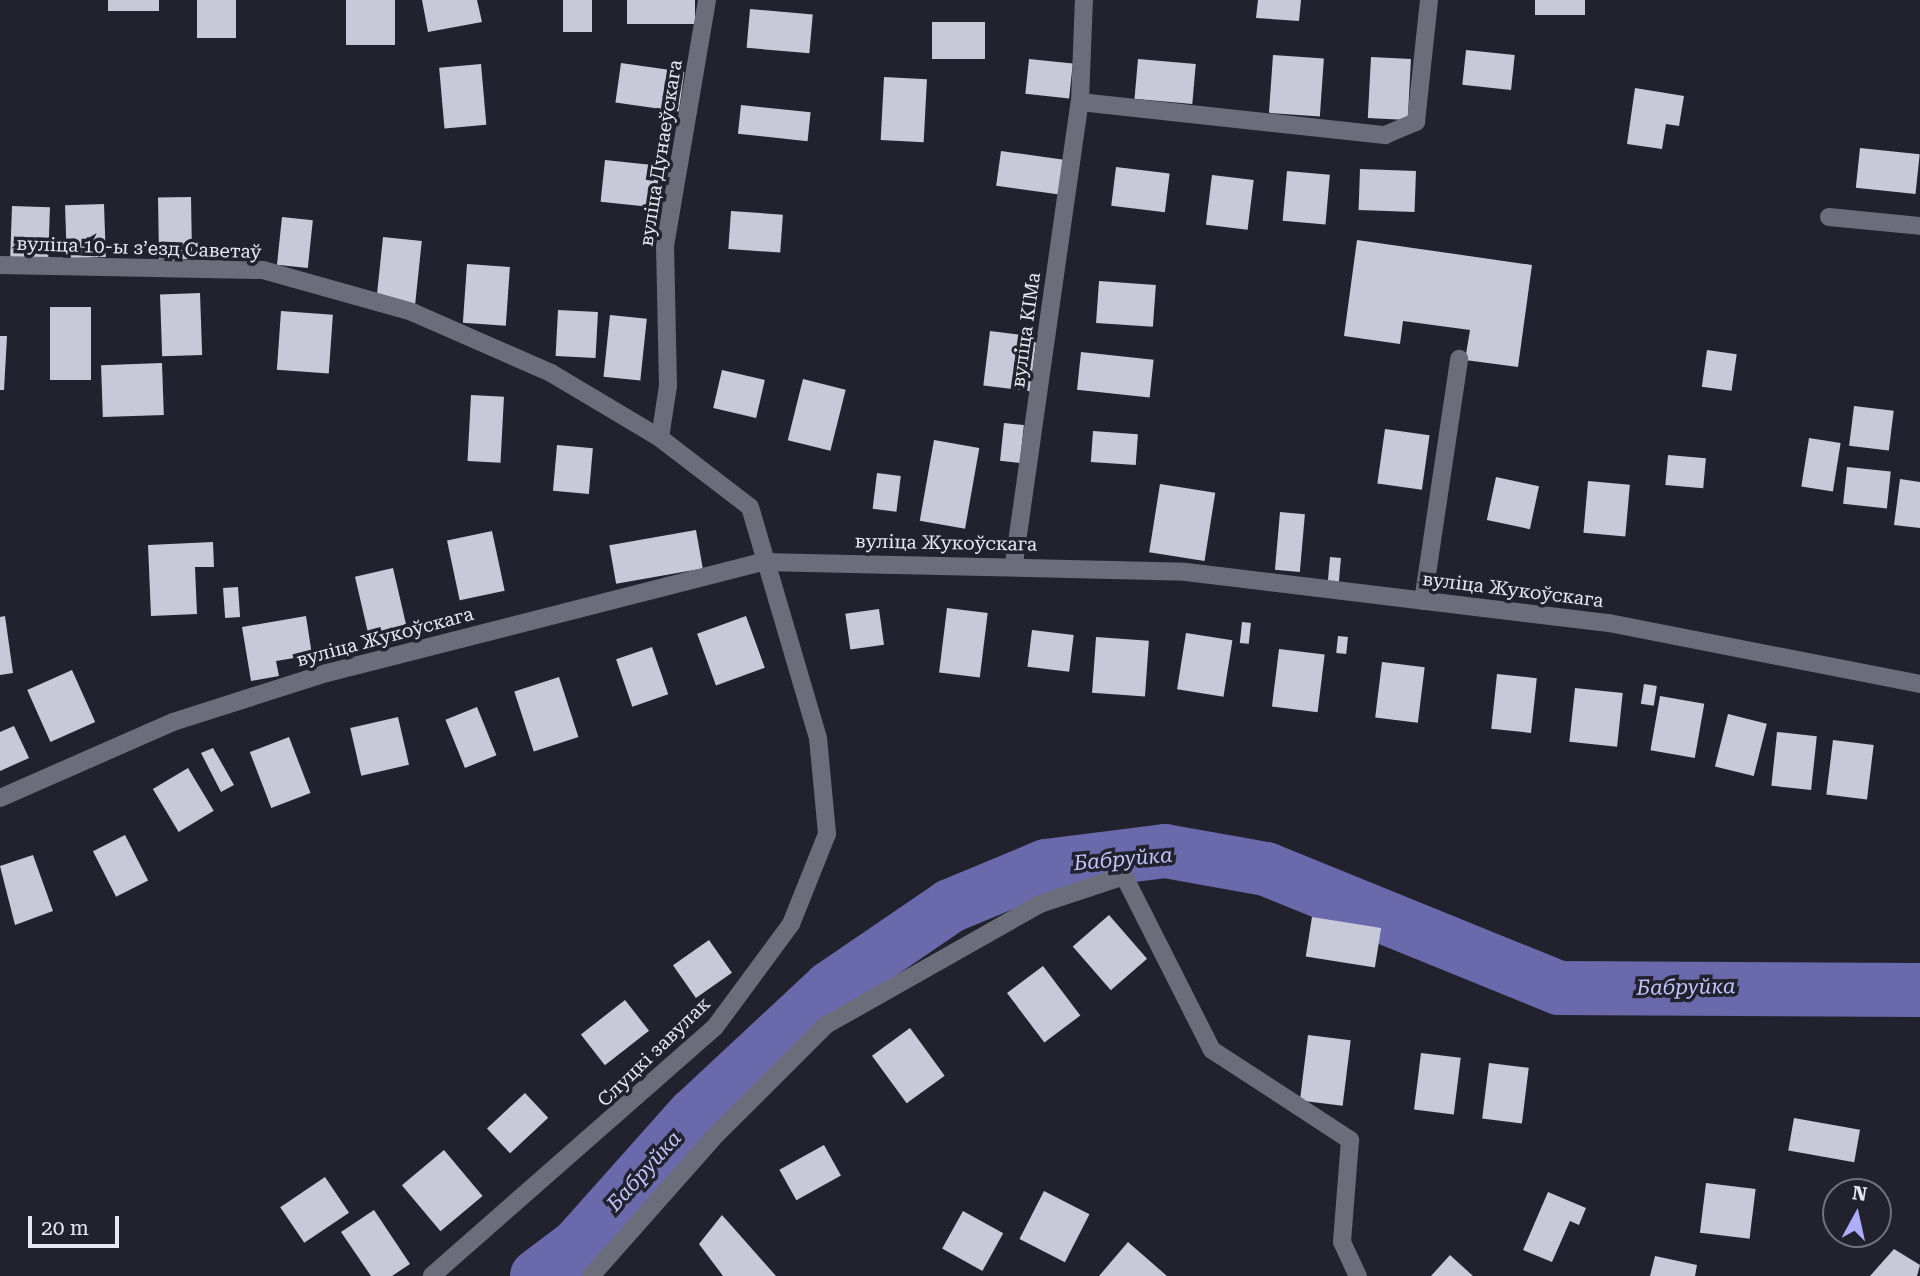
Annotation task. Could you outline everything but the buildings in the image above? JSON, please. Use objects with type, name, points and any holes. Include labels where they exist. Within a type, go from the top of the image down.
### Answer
[{"type":"street","name":"вуліца Дунаеўскага","points":[[660,438],[668,386],[665,246],[707,0]]},
{"type":"street","name":"вуліца КІМа","points":[[1014,564],[1080,102],[1084,0]]},
{"type":"street","points":[[1080,102],[1385,135],[1416,122],[1429,0]]},
{"type":"street","points":[[1829,217],[1920,226]]},
{"type":"street","name":"вуліца 10-ы зʼезд Саветаў","points":[[0,265],[263,270],[412,312],[551,373],[660,438],[750,507],[761,562]]},
{"type":"street","points":[[1423,601],[1459,359]]},
{"type":"street","name":"вуліца Жукоўскага","points":[[0,798],[173,722],[327,673],[761,562],[1014,564],[1186,572],[1609,623],[1920,684]]},
{"type":"street","name":"Слуцкі завулак","points":[[432,1276],[715,1027],[791,924],[827,834],[818,738],[761,562]]},
{"type":"street","points":[[592,1276],[713,1138],[826,1025],[1040,904],[1124,876],[1212,1050],[1350,1140],[1342,1242],[1358,1276]]},
{"type":"waterway","name":"Бабруйка","points":[[537,1276],[578,1245],[694,1115],[830,988],[950,906],[1046,866],[1165,851],[1266,869],[1559,988],[1920,990]]}]
